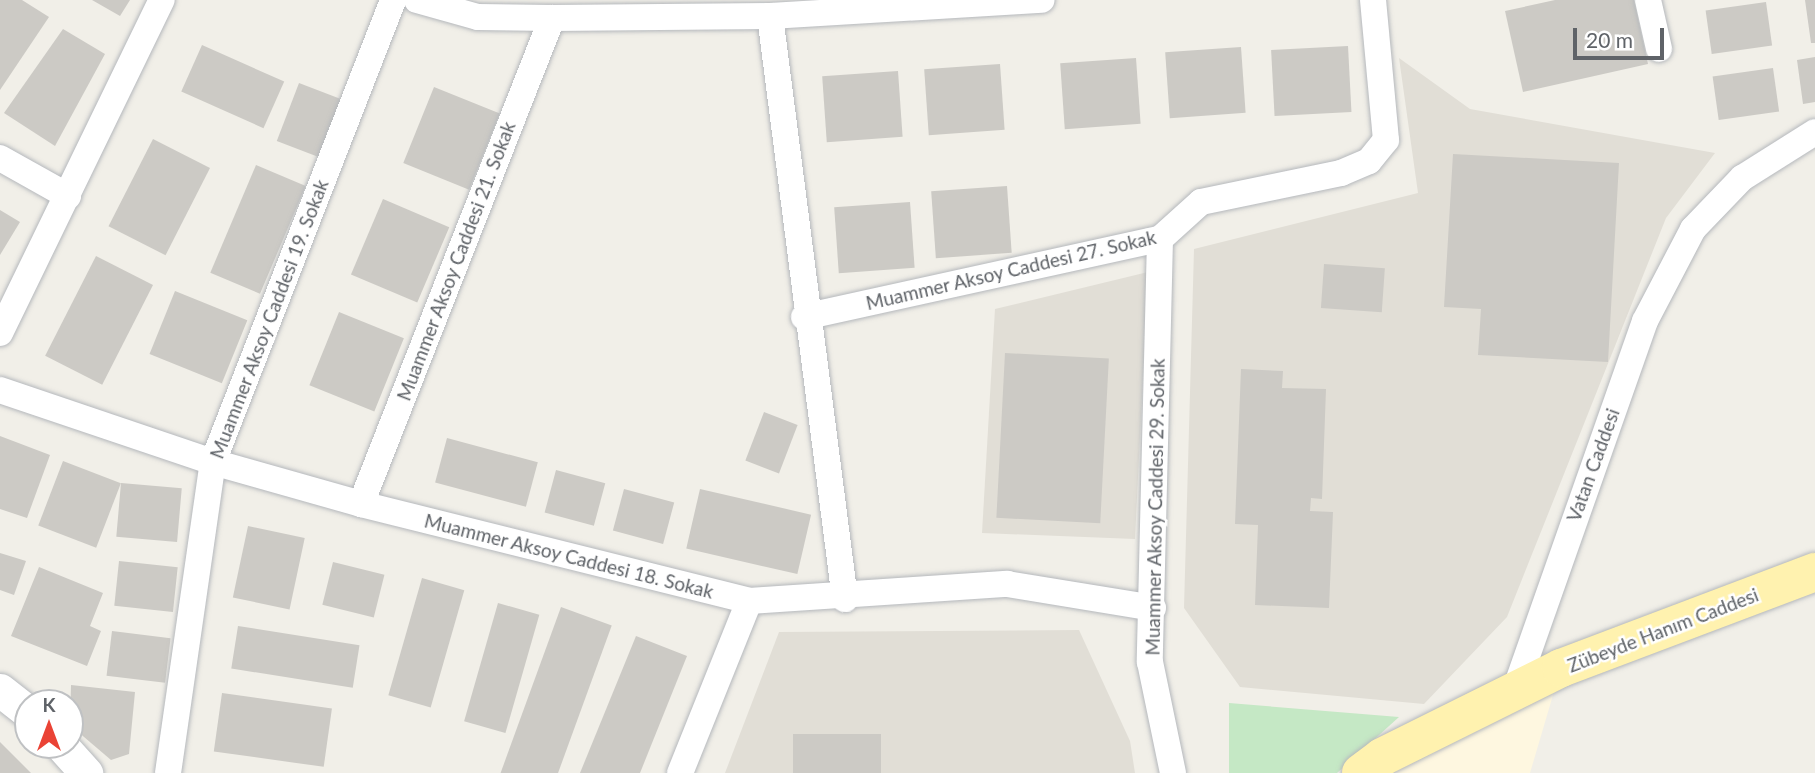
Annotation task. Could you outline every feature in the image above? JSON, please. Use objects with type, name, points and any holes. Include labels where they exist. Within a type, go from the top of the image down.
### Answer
[{"type":"main road","name":"Zübeyde Hanım Caddesi","points":[[1514,694],[1561,668],[1815,572]]},
{"type":"main road","points":[[1361,773],[1381,757],[1514,694]]},
{"type":"street","points":[[0,333],[162,0]]},
{"type":"street","name":"Muammer Aksoy Caddesi 19. Sokak","points":[[169,773],[213,462],[393,0]]},
{"type":"street","points":[[417,0],[478,18],[552,19],[701,9],[770,16],[850,6],[1042,0]]},
{"type":"street","name":"Muammer Aksoy Caddesi 27. Sokak","points":[[804,317],[1160,239],[1201,202],[1341,173],[1369,161],[1386,140],[1373,0]]},
{"type":"street","points":[[1648,0],[1659,49]]},
{"type":"street","points":[[770,16],[804,317],[845,599]]},
{"type":"street","name":"Muammer Aksoy Caddesi 21. Sokak","points":[[361,504],[552,19]]},
{"type":"street","name":"Vatan Caddesi","points":[[1514,694],[1645,321],[1693,229],[1742,178],[1815,132]]},
{"type":"street","points":[[0,158],[68,196]]},
{"type":"street","name":"Muammer Aksoy Caddesi 29. Sokak","points":[[1160,239],[1150,662],[1173,773]]},
{"type":"street","name":"Muammer Aksoy Caddesi 18. Sokak","points":[[0,390],[213,462],[361,504],[749,601],[845,599],[1007,584],[1153,608]]},
{"type":"street","points":[[680,773],[749,601]]},
{"type":"street","points":[[0,690],[14,701]]},
{"type":"street","points":[[74,759],[86,773]]},
{"type":"shaded area","points":[[1399,58],[1470,109],[1715,153],[1666,218],[1507,617],[1424,704],[1240,687],[1184,608],[1194,249],[1418,193]]},
{"type":"shaded area","points":[[1148,272],[1135,539],[982,533],[995,309]]},
{"type":"shaded area","points":[[1079,630],[1130,741],[1135,773],[725,773],[779,632]]},
{"type":"shaded area","points":[[1561,668],[1530,773],[1361,773]]},
{"type":"green space","points":[[1229,703],[1399,717],[1337,773],[1229,773]]},
{"type":"building","points":[[0,0],[22,0],[49,17],[0,90]]},
{"type":"building","points":[[92,0],[130,0],[120,16]]},
{"type":"building","points":[[1555,0],[1634,0],[1648,64],[1523,92],[1505,11]]},
{"type":"building","points":[[1805,0],[1815,0],[1815,43],[1811,43]]},
{"type":"building","points":[[1766,2],[1772,46],[1712,54],[1706,10]]},
{"type":"building","points":[[63,29],[105,54],[55,146],[4,113]]},
{"type":"building","points":[[202,45],[284,82],[263,128],[181,92]]},
{"type":"building","points":[[1348,46],[1351,112],[1275,116],[1271,50]]},
{"type":"building","points":[[1241,47],[1246,113],[1170,118],[1165,52]]},
{"type":"building","points":[[1815,57],[1815,102],[1803,104],[1797,60]]},
{"type":"building","points":[[1136,58],[1141,124],[1065,129],[1060,63]]},
{"type":"building","points":[[1000,64],[1005,130],[929,135],[924,69]]},
{"type":"building","points":[[1773,68],[1779,112],[1719,120],[1713,76]]},
{"type":"building","points":[[898,71],[903,137],[827,142],[822,76]]},
{"type":"building","points":[[299,83],[347,101],[324,159],[277,141]]},
{"type":"building","points":[[434,87],[500,114],[469,190],[403,163]]},
{"type":"building","points":[[153,139],[210,168],[166,255],[109,226]]},
{"type":"building","points":[[1453,154],[1619,163],[1608,362],[1478,355],[1481,309],[1444,307]]},
{"type":"building","points":[[256,165],[306,186],[260,294],[210,273]]},
{"type":"building","points":[[1007,186],[1012,253],[936,258],[931,191]]},
{"type":"building","points":[[383,199],[449,227],[417,303],[351,274]]},
{"type":"building","points":[[910,202],[915,268],[839,273],[834,207]]},
{"type":"building","points":[[0,210],[20,222],[0,255]]},
{"type":"building","points":[[96,256],[153,285],[102,385],[45,356]]},
{"type":"building","points":[[1324,264],[1385,268],[1382,312],[1321,308]]},
{"type":"building","points":[[175,291],[247,320],[222,383],[150,354]]},
{"type":"building","points":[[339,312],[404,338],[374,411],[309,385]]},
{"type":"building","points":[[1005,353],[1109,358],[1100,523],[996,518]]},
{"type":"building","points":[[1241,369],[1283,371],[1282,388],[1326,389],[1322,499],[1311,498],[1310,511],[1333,512],[1329,608],[1255,605],[1258,525],[1235,524]]},
{"type":"building","points":[[764,412],[798,425],[779,473],[745,461]]},
{"type":"building","points":[[0,436],[50,455],[27,518],[0,509]]},
{"type":"building","points":[[447,438],[538,462],[526,507],[435,482]]},
{"type":"building","points":[[63,461],[121,483],[96,548],[38,525]]},
{"type":"building","points":[[556,470],[605,483],[594,526],[545,513]]},
{"type":"building","points":[[121,483],[182,488],[177,542],[116,537]]},
{"type":"building","points":[[624,489],[674,502],[663,544],[613,531]]},
{"type":"building","points":[[700,489],[811,515],[797,574],[686,548]]},
{"type":"building","points":[[248,526],[305,538],[290,609],[233,597]]},
{"type":"building","points":[[0,553],[26,561],[14,595],[0,590]]},
{"type":"building","points":[[119,561],[178,567],[173,612],[114,606]]},
{"type":"building","points":[[333,562],[384,575],[374,618],[322,605]]},
{"type":"building","points":[[39,567],[103,593],[90,626],[101,631],[87,666],[11,636]]},
{"type":"building","points":[[422,578],[464,590],[431,707],[388,695]]},
{"type":"building","points":[[498,603],[539,615],[505,733],[464,721]]},
{"type":"building","points":[[561,607],[612,625],[558,773],[501,773]]},
{"type":"building","points":[[238,626],[359,645],[353,688],[231,668]]},
{"type":"building","points":[[112,631],[171,638],[165,683],[107,676]]},
{"type":"building","points":[[636,636],[687,656],[640,773],[580,773]]},
{"type":"building","points":[[71,685],[135,692],[129,754],[111,760],[84,737],[84,689],[71,689]]},
{"type":"building","points":[[222,693],[332,708],[324,767],[214,751]]},
{"type":"building","points":[[793,734],[881,734],[881,773],[793,773]]},
{"type":"building","points":[[0,742],[14,759],[31,773],[0,773]]}]
